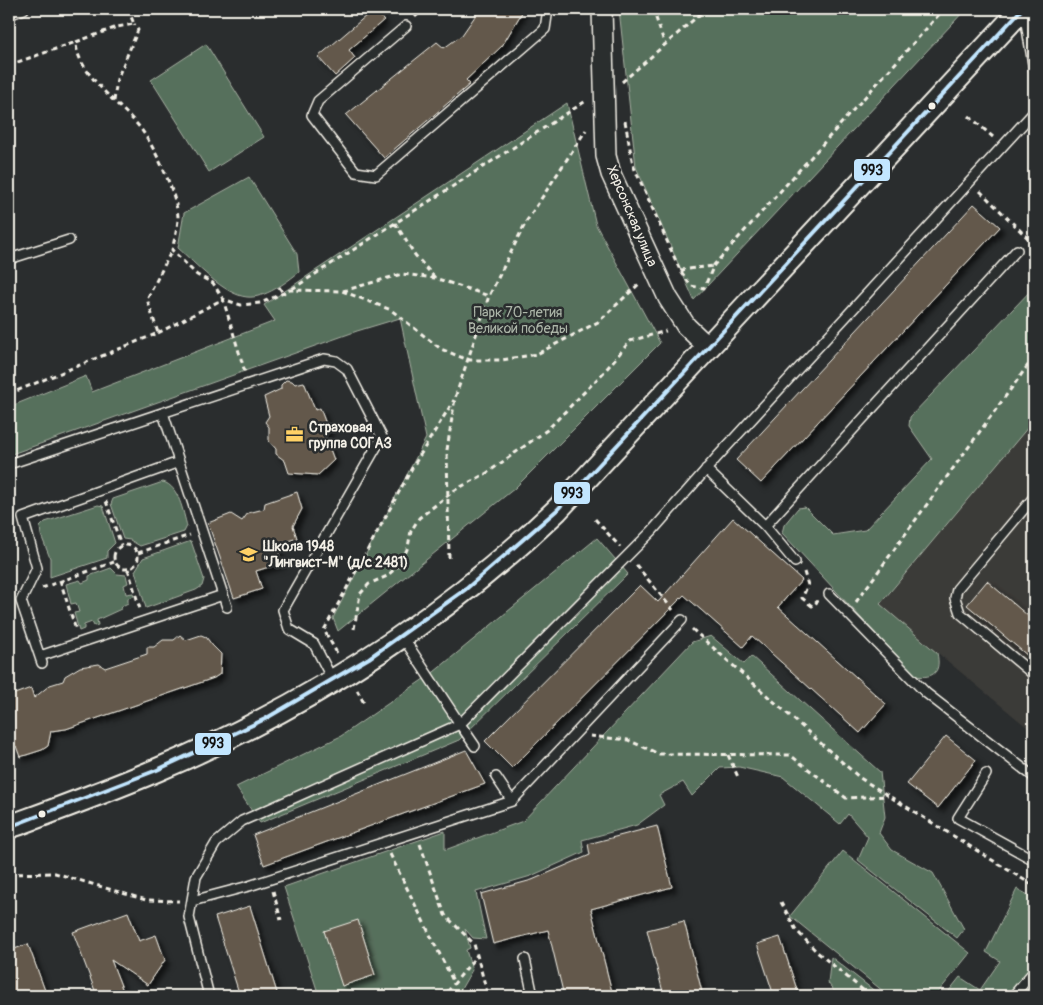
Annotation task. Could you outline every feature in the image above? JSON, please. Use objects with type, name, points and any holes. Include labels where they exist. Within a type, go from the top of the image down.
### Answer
[{"type":"street","name":"Херсонская улица","points":[[602,9],[606,156],[611,174],[674,309],[686,326],[708,347]]},
{"type":"street","points":[[9,827],[158,770],[300,700],[402,636],[484,576],[536,530],[1023,9]]},
{"type":"lane","points":[[9,15],[24,9]]},
{"type":"lane","points":[[406,26],[318,101],[312,114],[356,172],[376,175],[545,29],[548,9]]},
{"type":"lane","points":[[1023,9],[1034,70]]},
{"type":"lane","points":[[209,996],[189,917],[196,877],[216,843],[242,821],[460,724],[628,555],[1034,112]]},
{"type":"lane","points":[[9,259],[69,240]]},
{"type":"lane","points":[[765,526],[1017,250]]},
{"type":"lane","points":[[9,464],[324,359],[336,360],[347,370],[382,437],[283,610],[289,629],[314,644],[333,681]]},
{"type":"lane","points":[[163,413],[228,607]]},
{"type":"lane","points":[[179,462],[23,518],[37,568],[21,601],[41,660],[80,643],[224,595]]},
{"type":"lane","points":[[706,469],[765,526],[795,562]]},
{"type":"lane","points":[[1034,497],[958,589],[955,598],[960,613],[1034,674]]},
{"type":"lane","points":[[828,594],[926,693],[1034,777]]},
{"type":"lane","points":[[192,901],[270,879],[512,801],[682,620]]},
{"type":"lane","points":[[402,636],[475,746]]},
{"type":"lane","points":[[986,774],[958,818],[1034,860]]},
{"type":"lane","points":[[496,777],[512,801]]},
{"type":"lane","points":[[524,959],[533,996]]},
{"type":"lane","points":[[1013,996],[1034,971]]},
{"type":"path","points":[[114,102],[117,79],[138,30],[128,9]]},
{"type":"path","points":[[652,9],[665,45]]},
{"type":"path","points":[[619,75],[619,84],[706,9]]},
{"type":"path","points":[[624,112],[633,165],[680,270],[691,286],[704,288],[714,266],[944,9]]},
{"type":"path","points":[[9,65],[117,27],[134,24]]},
{"type":"path","points":[[76,42],[76,50],[80,60],[114,102],[138,124],[168,177],[178,219],[172,250],[147,299],[158,333]]},
{"type":"path","points":[[9,394],[158,333],[223,299],[240,305],[261,303],[290,290],[586,101]]},
{"type":"path","points":[[969,116],[1003,146]]},
{"type":"path","points":[[449,558],[447,450],[455,398],[489,296],[526,222],[587,129]]},
{"type":"path","points":[[971,181],[1034,244]]},
{"type":"path","points":[[395,223],[415,255],[436,278]]},
{"type":"path","points":[[172,250],[197,275],[213,283],[223,299],[243,365]]},
{"type":"path","points":[[680,270],[714,266]]},
{"type":"path","points":[[290,290],[342,291],[402,274],[436,278],[489,296]]},
{"type":"path","points":[[342,291],[391,310],[441,349],[468,360],[502,360],[537,354],[598,322],[639,284]]},
{"type":"path","points":[[279,287],[283,293]]},
{"type":"path","points":[[354,629],[360,594],[369,584],[386,576],[401,563],[408,548],[411,532],[419,518],[448,496],[487,473],[547,430],[604,372],[630,341],[666,331]]},
{"type":"path","points":[[848,613],[1034,357]]},
{"type":"path","points":[[332,643],[324,630],[412,468],[455,398]]},
{"type":"path","points":[[102,490],[121,545]]},
{"type":"path","points":[[595,520],[628,555],[682,620],[860,778],[1034,886]]},
{"type":"path","points":[[138,553],[202,531]]},
{"type":"path","points":[[121,545],[133,546],[138,553],[135,565],[128,569],[120,568],[114,562],[115,551],[121,545]]},
{"type":"path","points":[[24,595],[60,580],[114,562]]},
{"type":"path","points":[[795,562],[804,572],[808,585],[802,598],[812,606],[828,594]]},
{"type":"path","points":[[128,569],[143,622]]},
{"type":"path","points":[[60,580],[80,643]]},
{"type":"path","points":[[574,735],[628,740],[659,754],[790,755],[846,798],[890,796]]},
{"type":"path","points":[[728,755],[738,777]]},
{"type":"path","points":[[416,832],[445,915],[474,944],[488,996]]},
{"type":"path","points":[[388,841],[392,859],[435,941],[454,983]]},
{"type":"path","points":[[9,874],[55,873],[146,900],[192,901]]},
{"type":"path","points":[[270,879],[281,920]]},
{"type":"path","points":[[781,902],[796,930],[817,952],[870,996]]},
{"type":"path","points":[[440,996],[445,995],[477,955]]},
{"type":"shaded area","points":[[1034,420],[1034,733],[880,605]]},
{"type":"green space","points":[[619,9],[966,9],[694,300],[636,167]]},
{"type":"green space","points":[[206,44],[264,137],[209,172],[151,80]]},
{"type":"green space","name":"Парк 70-летия Великой победы","points":[[567,103],[596,225],[660,343],[515,488],[338,631],[333,618],[426,438],[400,318],[357,331],[9,455],[9,407],[86,376],[92,392],[275,321],[264,305]]},
{"type":"green space","points":[[249,177],[297,254],[299,272],[268,293],[254,297],[238,295],[229,291],[201,270],[178,248],[184,213]]},
{"type":"green space","points":[[1034,287],[1034,420],[880,604],[937,653],[938,665],[935,672],[932,675],[922,677],[915,676],[782,533],[784,525],[798,508],[805,507],[833,535],[865,530],[932,459],[909,426],[910,417]]},
{"type":"green space","points":[[163,482],[173,489],[180,500],[187,526],[184,532],[140,546],[130,540],[123,539],[111,504],[113,499]]},
{"type":"green space","points":[[98,505],[103,506],[115,543],[107,551],[107,558],[50,577],[50,558],[41,535],[40,527],[45,522]]},
{"type":"green space","points":[[597,538],[628,574],[459,740],[260,823],[236,787],[341,736],[434,672]]},
{"type":"green space","points":[[191,541],[204,579],[202,586],[196,590],[146,608],[135,571],[143,558]]},
{"type":"green space","points":[[111,568],[117,574],[126,575],[128,583],[124,585],[126,594],[133,593],[134,596],[128,598],[128,603],[122,606],[121,609],[97,620],[98,625],[94,626],[92,622],[84,625],[84,629],[79,631],[74,613],[79,612],[76,603],[71,604],[66,584],[80,580],[82,583],[89,580],[89,576]]},
{"type":"green space","points":[[711,636],[744,664],[751,656],[880,772],[885,817],[879,833],[892,850],[933,873],[964,929],[957,938],[858,860],[868,837],[848,814],[840,824],[783,777],[739,767],[720,768],[692,796],[683,782],[659,795],[664,805],[637,825],[582,840],[584,852],[531,876],[476,892],[486,939],[473,938],[465,929],[470,948],[466,950],[472,970],[457,996],[319,996],[284,887],[445,831],[445,850],[523,821],[692,642]]},
{"type":"green space","points":[[843,851],[970,953],[935,996],[889,996],[790,916]]},
{"type":"green space","points":[[1017,889],[1034,898],[1034,990],[1029,996],[945,996],[960,977],[980,990],[1000,961],[986,952]]},
{"type":"green space","points":[[831,957],[881,996],[838,996],[828,983]]},
{"type":"building","points":[[374,9],[384,20],[349,50],[355,58],[335,76],[318,57]]},
{"type":"building","points":[[480,9],[524,9],[502,46],[466,80],[470,84],[384,158],[346,115],[437,42],[444,48],[462,35]]},
{"type":"building","points":[[974,204],[1000,227],[761,483],[736,460]]},
{"type":"building","points":[[286,380],[292,381],[295,384],[304,382],[315,410],[320,408],[329,432],[324,433],[334,460],[318,475],[289,473],[285,461],[276,454],[276,449],[269,441],[269,427],[265,422],[269,416],[264,397],[281,389],[281,385]]},
{"type":"building","name":"Школа 1948 \"Лингвист-М\" (д/с 2481)","points":[[297,492],[302,509],[293,526],[297,538],[276,545],[282,563],[256,571],[262,589],[234,598],[208,523],[231,514],[242,521],[248,513],[264,509],[265,503]]},
{"type":"building","points":[[733,518],[802,580],[778,607],[886,704],[860,733],[752,636],[743,647],[684,595],[512,768],[485,741],[640,585],[658,602]]},
{"type":"building","points":[[987,581],[1034,621],[1034,661],[967,605]]},
{"type":"building","points":[[180,635],[186,640],[201,635],[206,637],[221,654],[220,674],[214,678],[66,729],[51,731],[48,746],[42,750],[20,757],[16,746],[9,749],[9,696],[31,688],[34,698],[50,685],[63,681],[65,676],[80,667],[99,664],[105,668],[147,654],[147,647],[154,647],[163,640],[174,640]]},
{"type":"building","points":[[946,736],[976,760],[938,808],[907,784]]},
{"type":"building","points":[[466,750],[485,784],[264,865],[253,835]]},
{"type":"building","points":[[657,826],[672,887],[591,909],[613,996],[564,996],[548,930],[493,944],[481,894],[532,880],[590,855],[588,844]]},
{"type":"building","points":[[250,906],[278,996],[240,996],[215,917]]},
{"type":"building","points":[[128,912],[139,941],[156,935],[165,960],[148,985],[111,960],[125,996],[97,996],[73,932]]},
{"type":"building","points":[[358,920],[375,975],[342,986],[324,931]]},
{"type":"building","points":[[684,921],[703,996],[664,996],[647,930]]},
{"type":"building","points":[[780,937],[799,996],[774,996],[757,944]]},
{"type":"building","points":[[28,944],[47,996],[9,996],[9,951]]},
{"type":"transit line","name":"993","points":[[9,827],[157,770],[265,719],[369,658],[466,589],[557,510],[1022,9]]},
{"type":"place","name":"Страховая группа СОГАЗ","points":[[295,435]]},
{"type":"place","name":"Школа 1948 \"Лингвист-М\" (д/с 2481)","points":[[249,554]]}]
